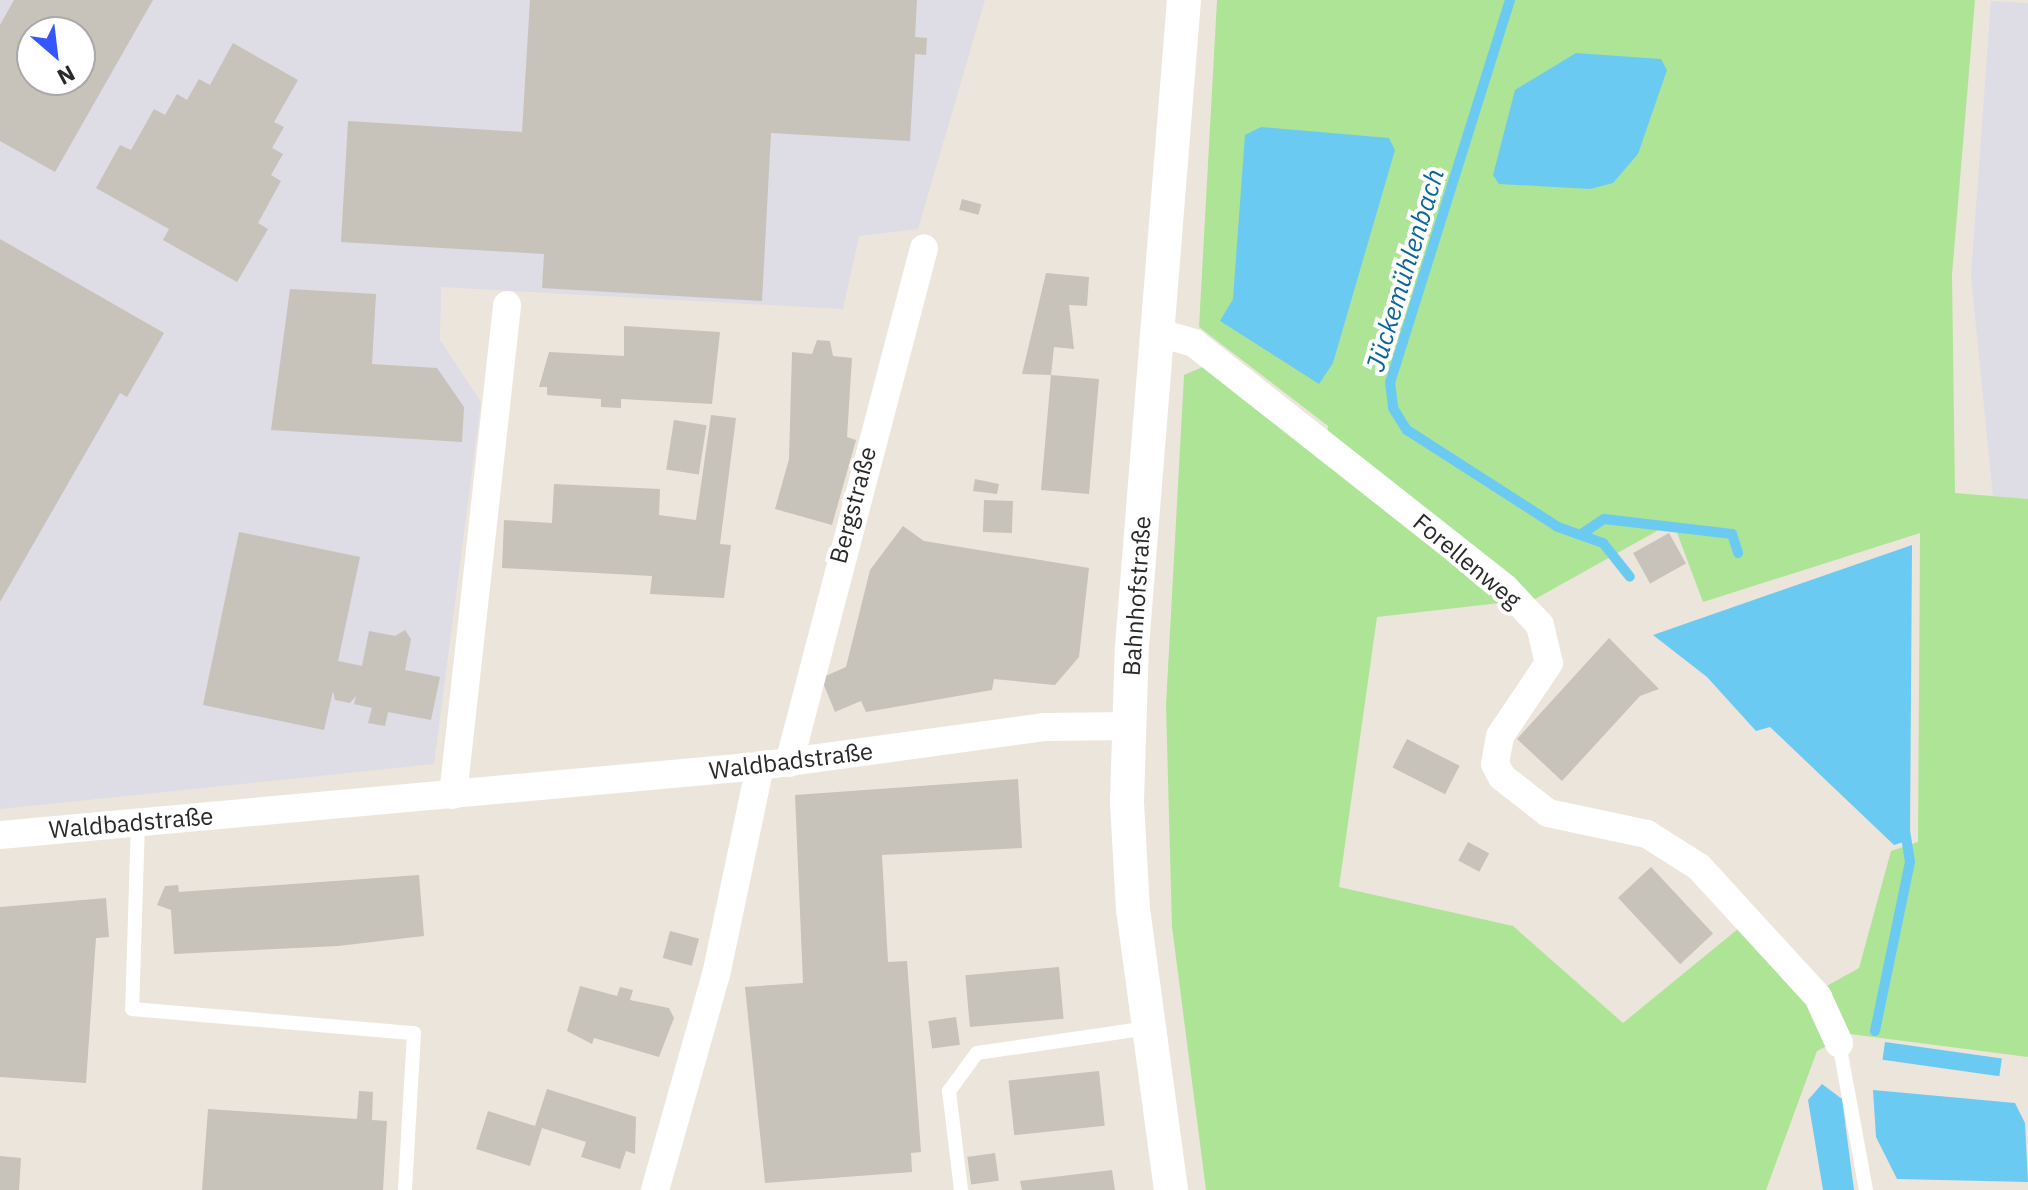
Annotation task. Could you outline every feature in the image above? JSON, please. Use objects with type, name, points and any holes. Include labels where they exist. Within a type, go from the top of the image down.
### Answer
[{"type":"street","name":"Bahnhofstraße","points":[[1171,1190],[1133,910],[1128,726],[1184,0]]},
{"type":"street","name":"Bergstraße","points":[[789,763],[924,248]]},
{"type":"street","points":[[453,795],[507,305]]},
{"type":"street","name":"Forellenweg","points":[[1156,332],[1194,343],[1505,588],[1540,625],[1549,663],[1500,736],[1495,764],[1502,777],[1548,813],[1647,834],[1699,867],[1818,997],[1839,1043]]},
{"type":"street","name":"Waldbadstraße","points":[[0,835],[760,766],[1045,727],[1128,726]]},
{"type":"street","points":[[655,1190],[716,975],[760,766]]},
{"type":"lane","points":[[138,822],[132,1009],[414,1033],[405,1190]]},
{"type":"lane","points":[[961,1190],[949,1091],[977,1053],[1148,1028]]},
{"type":"lane","name":"Forellenweg","points":[[1839,1043],[1866,1190]]},
{"type":"shaded area","points":[[0,0],[985,0],[918,229],[859,236],[843,309],[441,287],[440,340],[481,402],[434,764],[0,809]]},
{"type":"shaded area","points":[[1991,1],[2028,3],[2028,499],[1993,496],[1971,276]]},
{"type":"green space","points":[[1217,0],[1975,0],[1952,275],[1955,493],[2028,499],[2028,1057],[1850,1034],[1817,1051],[1766,1190],[1206,1190],[1172,927],[1166,705],[1184,375],[1205,366],[1324,463],[1328,426],[1199,327]],"holes":[[[1673,522],[1703,602],[1920,533],[1918,842],[1891,851],[1859,968],[1805,998],[1744,924],[1623,1023],[1513,926],[1339,887],[1377,617],[1535,599]]]},
{"type":"water","points":[[1576,53],[1661,59],[1667,70],[1638,154],[1613,183],[1590,189],[1499,184],[1493,175],[1515,90]]},
{"type":"water","points":[[1261,127],[1389,138],[1395,150],[1333,363],[1319,384],[1220,321],[1233,299],[1245,135]]},
{"type":"water","points":[[1912,545],[1910,840],[1894,845],[1770,727],[1756,731],[1707,677],[1653,635]]},
{"type":"water","points":[[1885,1042],[2002,1058],[1999,1076],[1882,1060]]},
{"type":"water","points":[[1822,1084],[1842,1099],[1854,1190],[1823,1190],[1808,1100]]},
{"type":"water","points":[[1873,1090],[2015,1103],[2025,1123],[2028,1182],[1897,1179],[1876,1137]]},
{"type":"building","points":[[14,0],[153,0],[55,172],[0,141],[0,25]]},
{"type":"building","points":[[530,0],[917,0],[915,37],[927,38],[926,55],[915,54],[910,141],[771,133],[762,301],[542,288],[544,254],[341,242],[348,121],[522,132]]},
{"type":"building","points":[[233,43],[298,80],[274,122],[284,127],[272,148],[283,154],[271,175],[281,181],[258,223],[268,229],[237,282],[163,240],[169,229],[96,188],[120,145],[131,150],[154,109],[165,115],[177,94],[187,100],[199,79],[210,85]]},
{"type":"building","points":[[962,199],[981,204],[978,215],[959,210]]},
{"type":"building","points":[[0,239],[164,333],[127,397],[120,393],[0,602]]},
{"type":"building","points":[[1046,273],[1089,277],[1087,306],[1069,305],[1074,349],[1054,347],[1051,375],[1022,374]]},
{"type":"building","points":[[290,289],[376,294],[372,364],[437,368],[464,407],[462,442],[271,430]]},
{"type":"building","points":[[624,326],[720,332],[712,404],[621,399],[621,408],[601,407],[601,399],[547,395],[547,387],[539,387],[549,352],[624,356]]},
{"type":"building","points":[[817,340],[830,341],[833,356],[852,358],[847,437],[856,440],[832,525],[775,509],[789,459],[792,352],[812,354]]},
{"type":"building","points":[[1051,375],[1099,379],[1089,494],[1041,490]]},
{"type":"building","points":[[711,415],[736,418],[720,544],[731,545],[724,598],[650,594],[652,576],[502,568],[504,520],[552,523],[554,484],[660,489],[659,515],[696,520]]},
{"type":"building","points":[[674,420],[707,425],[699,475],[666,469]]},
{"type":"building","points":[[975,479],[999,484],[997,494],[973,491]]},
{"type":"building","points":[[984,500],[1013,501],[1012,533],[983,532]]},
{"type":"building","points":[[903,526],[924,541],[1089,568],[1079,657],[1055,685],[994,679],[992,690],[866,712],[861,701],[835,712],[821,678],[846,667],[870,570]]},
{"type":"building","points":[[239,532],[360,557],[338,661],[362,666],[369,631],[395,636],[405,630],[411,639],[405,670],[440,677],[431,720],[388,712],[385,726],[368,723],[372,708],[354,704],[356,696],[350,703],[335,700],[333,691],[324,730],[203,705]]},
{"type":"building","points":[[1669,533],[1686,564],[1650,583],[1633,553]]},
{"type":"building","points":[[1609,638],[1659,689],[1640,696],[1562,781],[1517,739]]},
{"type":"building","points":[[1407,739],[1460,766],[1445,794],[1392,768]]},
{"type":"building","points":[[1018,779],[1022,848],[882,855],[888,962],[907,961],[921,1152],[911,1153],[912,1172],[765,1183],[745,987],[803,983],[795,795]]},
{"type":"building","points":[[1468,842],[1489,853],[1479,872],[1458,861]]},
{"type":"building","points":[[1651,867],[1713,934],[1680,964],[1618,898]]},
{"type":"building","points":[[419,875],[424,936],[338,946],[174,954],[171,910],[157,905],[165,886],[178,885],[179,892]]},
{"type":"building","points":[[106,898],[109,937],[96,938],[86,1083],[0,1077],[0,907]]},
{"type":"building","points":[[670,931],[699,939],[692,966],[663,958]]},
{"type":"building","points":[[1059,967],[1064,1019],[970,1027],[965,975]]},
{"type":"building","points":[[580,986],[617,996],[620,987],[633,990],[630,1000],[669,1008],[674,1018],[659,1057],[594,1038],[592,1044],[567,1031]]},
{"type":"building","points":[[956,1017],[960,1045],[932,1049],[928,1021]]},
{"type":"building","points":[[1099,1071],[1105,1126],[1014,1135],[1008,1081]]},
{"type":"building","points":[[547,1089],[636,1117],[635,1154],[626,1151],[620,1169],[581,1157],[586,1142],[542,1128],[530,1166],[476,1149],[488,1111],[535,1126]]},
{"type":"building","points":[[359,1091],[373,1092],[372,1120],[387,1121],[383,1190],[202,1190],[208,1109],[357,1119]]},
{"type":"building","points":[[995,1153],[999,1181],[971,1185],[967,1157]]},
{"type":"building","points":[[0,1156],[21,1158],[19,1190],[0,1190]]},
{"type":"building","points":[[1112,1170],[1115,1190],[1022,1190],[1020,1181]]},
{"type":"waterway","name":"Jückemühlenbach","points":[[1510,0],[1390,382],[1393,408],[1407,430],[1558,527],[1603,543],[1630,577]]},
{"type":"waterway","points":[[1580,535],[1604,519],[1732,534],[1738,553]]},
{"type":"waterway","name":"Jückemühlenbach","points":[[1875,1031],[1910,862],[1905,831]]}]
